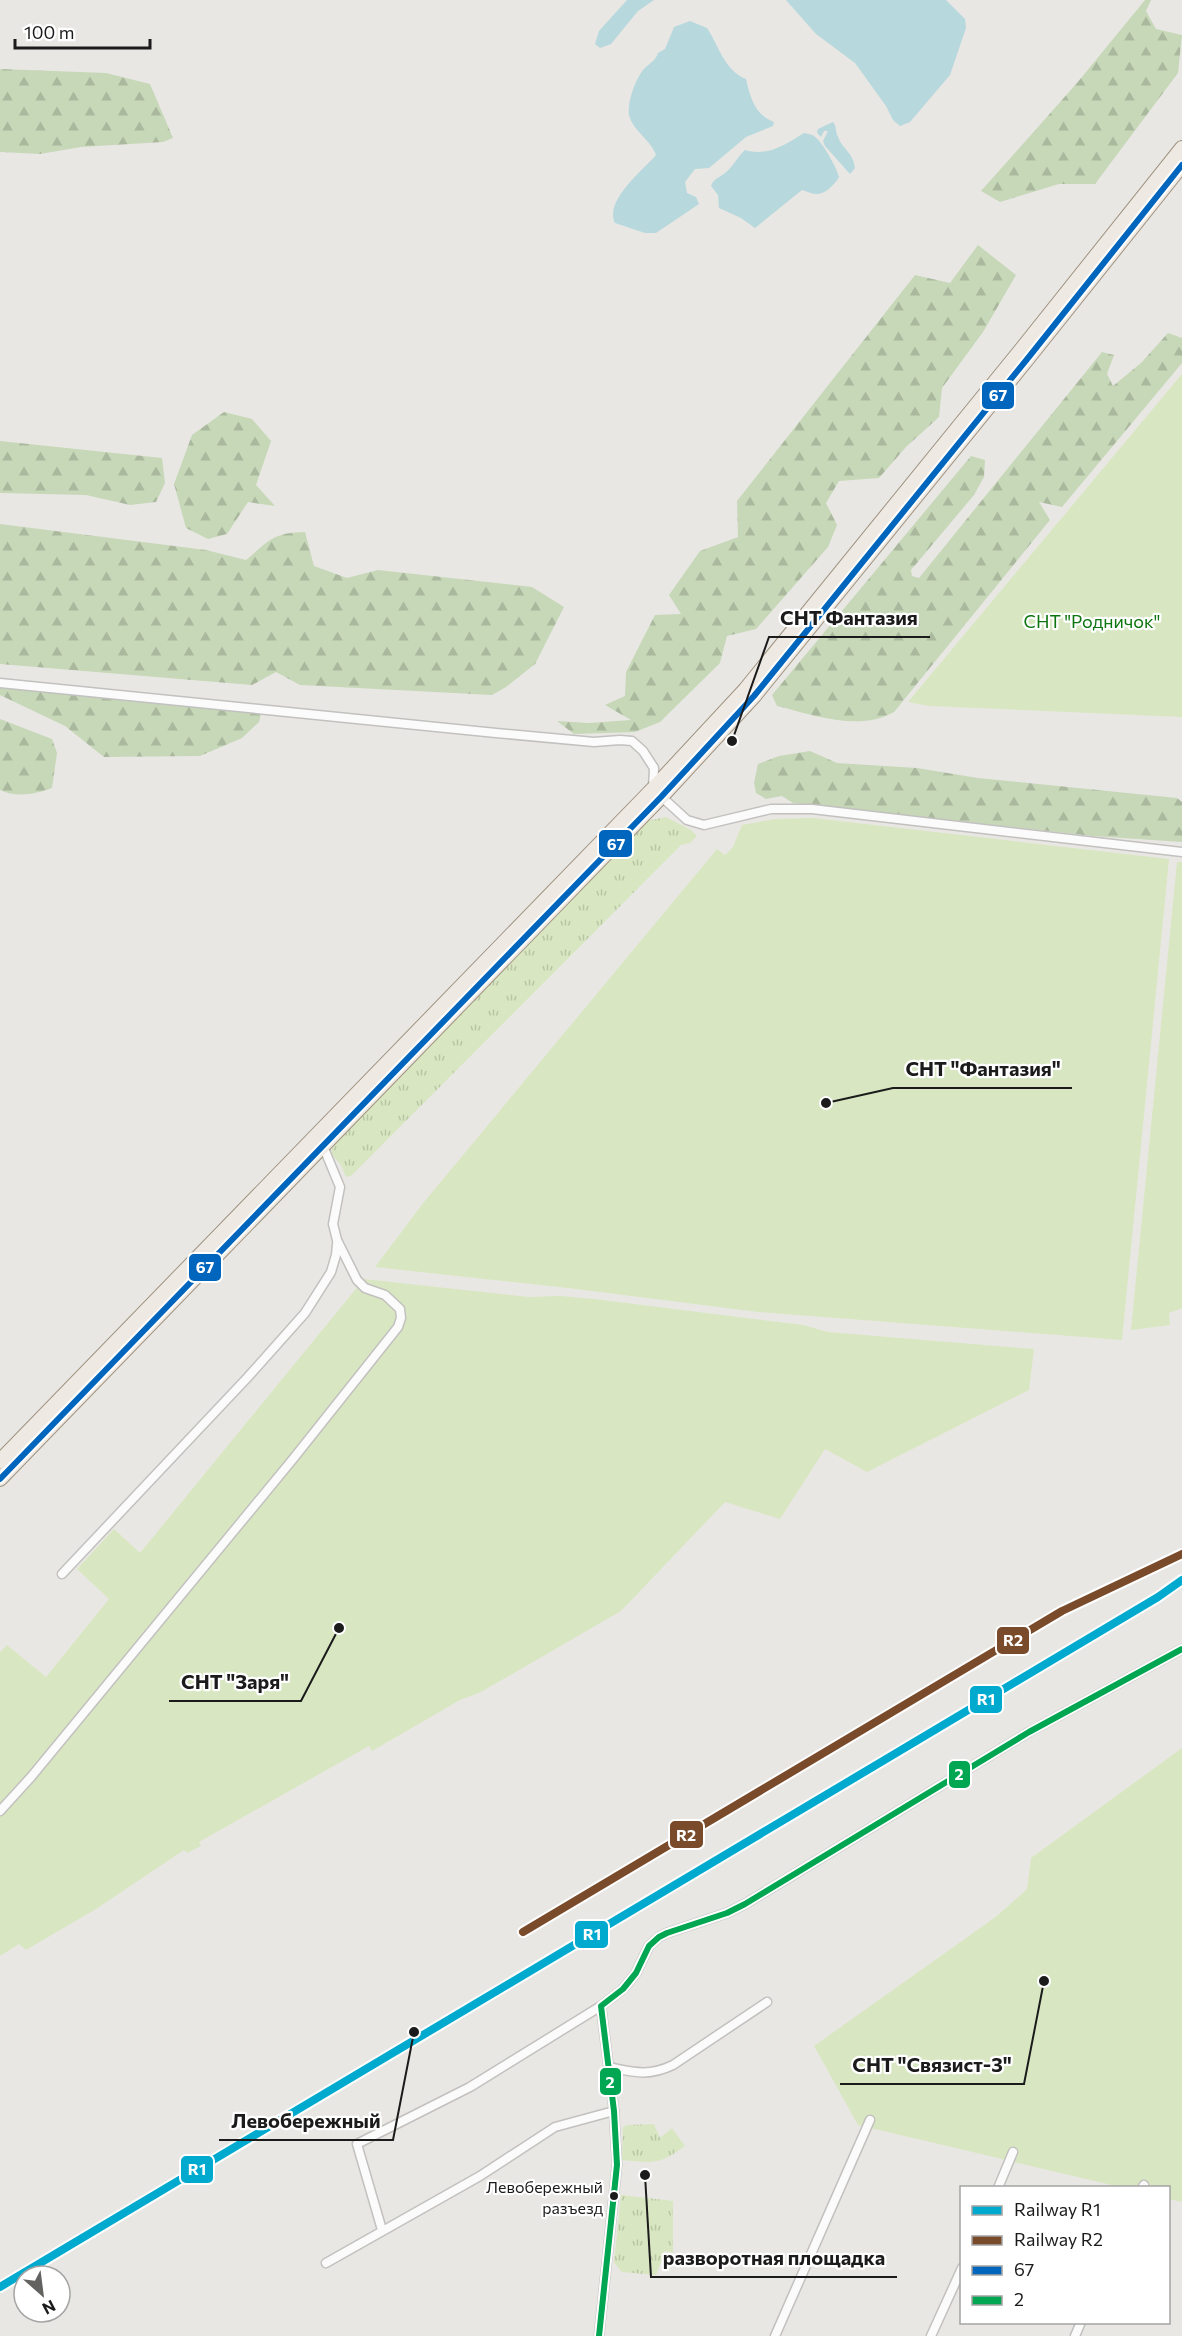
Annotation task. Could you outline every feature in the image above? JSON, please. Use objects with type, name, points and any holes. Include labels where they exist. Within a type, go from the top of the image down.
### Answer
[{"type":"main road","points":[[0,1479],[323,1146],[657,793],[745,690],[1021,351],[1182,148]]},
{"type":"main road","points":[[0,1461],[761,687],[1182,165]]},
{"type":"street","points":[[0,682],[496,733],[594,742],[632,741],[643,751],[654,768],[657,793],[687,820],[704,825],[771,809],[813,809],[1182,852]]},
{"type":"street","points":[[0,1811],[293,1459],[398,1327],[401,1318],[400,1309],[385,1295],[365,1287],[357,1280],[337,1240],[333,1224],[340,1187],[323,1146]]},
{"type":"street","points":[[62,1574],[247,1378],[305,1313],[331,1272],[336,1256],[337,1240]]},
{"type":"street","points":[[382,2230],[357,2144],[470,2087],[601,2006],[623,1989],[636,1972],[649,1946],[659,1937],[727,1913],[745,1904],[1029,1732],[1182,1648]]},
{"type":"street","points":[[608,2067],[644,2074],[662,2070],[767,2002]]},
{"type":"street","points":[[600,2336],[617,2165],[614,2111],[601,2006]]},
{"type":"street","points":[[326,2263],[480,2176],[555,2127],[614,2111]]},
{"type":"street","points":[[776,2336],[870,2120]]},
{"type":"street","points":[[998,2186],[1013,2152]]},
{"type":"street","points":[[931,2336],[960,2272]]},
{"type":"green space","points":[[1145,0],[1151,0],[1146,11],[1156,29],[1182,35],[1178,73],[1095,184],[1059,184],[1000,202],[981,191],[1077,83]]},
{"type":"green space","points":[[0,69],[106,73],[150,84],[173,138],[163,142],[81,147],[40,154],[0,152]]},
{"type":"green space","points":[[978,245],[1016,275],[983,332],[942,388],[939,417],[906,447],[879,478],[839,481],[826,503],[837,525],[828,547],[756,629],[727,636],[720,663],[660,722],[635,732],[574,734],[557,721],[589,723],[631,720],[605,705],[625,696],[626,672],[655,615],[681,614],[669,595],[700,551],[738,537],[737,501],[915,275],[950,283]]},
{"type":"green space","points":[[1168,333],[1182,338],[1182,363],[1062,507],[1039,502],[1050,520],[894,712],[866,721],[851,721],[821,717],[777,706],[772,695],[971,456],[985,460],[984,477],[974,495],[911,570],[912,576],[919,578],[1102,352],[1114,355],[1107,374],[1113,386],[1141,363]]},
{"type":"green space","name":"СНТ \"Родничок\"","points":[[1182,374],[1182,717],[930,706],[908,702]]},
{"type":"green space","points":[[224,412],[252,419],[271,441],[256,485],[275,506],[248,502],[227,534],[208,539],[186,528],[174,484],[192,435]]},
{"type":"green space","points":[[0,441],[162,458],[165,483],[156,502],[130,505],[86,495],[0,493]]},
{"type":"green space","points":[[0,524],[206,550],[246,560],[278,536],[305,532],[314,566],[347,578],[378,570],[532,587],[564,607],[535,664],[492,695],[300,685],[276,672],[252,685],[0,664]]},
{"type":"green space","points":[[0,683],[262,710],[259,722],[242,738],[200,756],[104,757],[65,726],[0,695]]},
{"type":"green space","points":[[0,719],[52,739],[57,753],[52,788],[26,794],[13,794],[0,790]]},
{"type":"green space","points":[[810,751],[837,763],[917,768],[978,778],[1177,798],[1182,802],[1182,842],[1093,836],[793,803],[782,796],[766,799],[756,793],[754,783],[758,764],[779,756]]},
{"type":"green space","points":[[666,817],[691,830],[697,836],[690,843],[681,845],[351,1176],[346,1177],[341,1165],[331,1154],[333,1145],[648,821]]},
{"type":"green space","points":[[813,818],[1169,859],[1122,1340],[758,1312],[375,1267],[424,1202],[717,849],[725,855],[733,847],[742,825],[775,819]]},
{"type":"green space","points":[[1177,862],[1182,862],[1182,1308],[1169,1313],[1170,1325],[1131,1330]]},
{"type":"green space","points":[[364,1279],[529,1297],[561,1296],[594,1299],[803,1325],[828,1332],[1034,1349],[1029,1390],[867,1472],[825,1449],[780,1519],[725,1502],[621,1611],[481,1692],[460,1700],[372,1751],[369,1746],[199,1842],[201,1846],[187,1853],[184,1850],[96,1909],[26,1950],[19,1944],[0,1956],[0,1652],[7,1645],[46,1677],[109,1599],[77,1569],[114,1529],[140,1553]]},
{"type":"green space","points":[[1182,1748],[1182,2202],[1170,2199],[1170,2186],[1116,2186],[858,2125],[814,2046],[997,1916],[1027,1889],[1031,1858]]},
{"type":"green space","points":[[654,2124],[660,2138],[672,2128],[685,2146],[662,2160],[642,2162],[622,2160],[623,2127]]},
{"type":"green space","points":[[621,2195],[673,2201],[673,2253],[665,2251],[656,2275],[622,2272],[614,2262]]},
{"type":"water","points":[[627,0],[654,0],[638,11],[611,44],[600,48],[595,44],[599,31]]},
{"type":"water","points":[[786,0],[946,0],[965,19],[966,28],[950,75],[910,122],[900,126],[893,120],[886,106],[855,63],[816,34]]},
{"type":"water","points":[[690,21],[707,28],[727,64],[738,75],[746,79],[758,110],[774,122],[773,126],[746,137],[709,168],[695,169],[685,182],[687,193],[696,197],[699,204],[656,233],[645,233],[615,223],[613,214],[619,196],[656,155],[631,121],[630,98],[640,74],[658,53],[665,49],[674,27]]},
{"type":"water","points":[[833,122],[840,141],[854,163],[855,168],[850,174],[825,146],[823,141],[828,131],[824,131],[821,137],[817,133],[818,129]]},
{"type":"water","points":[[804,133],[817,139],[825,149],[839,177],[835,183],[819,194],[802,190],[755,228],[741,218],[719,208],[718,195],[711,186],[715,180],[728,171],[745,150],[769,151]]},
{"type":"rail line","name":"R2","points":[[523,1932],[1062,1611],[1182,1554]]},
{"type":"rail line","name":"R1","points":[[0,2287],[1158,1597],[1182,1580]]},
{"type":"transit line","name":"67","points":[[0,1479],[661,797],[754,696],[1182,165]]},
{"type":"transit line","name":"2","points":[[599,2336],[617,2165],[614,2111],[601,2006],[623,1989],[636,1973],[649,1946],[667,1933],[727,1913],[745,1904],[1029,1732],[1182,1649]]},
{"type":"place","name":"СНТ Фантазия","points":[[732,741]]},
{"type":"place","name":"СНТ \"Фантазия\"","points":[[826,1103]]},
{"type":"place","name":"СНТ \"Заря\"","points":[[339,1628]]},
{"type":"place","name":"СНТ \"Связист-3\"","points":[[1044,1981]]},
{"type":"place","name":"Левобережный","points":[[414,2032]]},
{"type":"place","name":"разворотная площадка","points":[[645,2175]]},
{"type":"place","name":"Левобережный разъезд","points":[[614,2196]]}]
